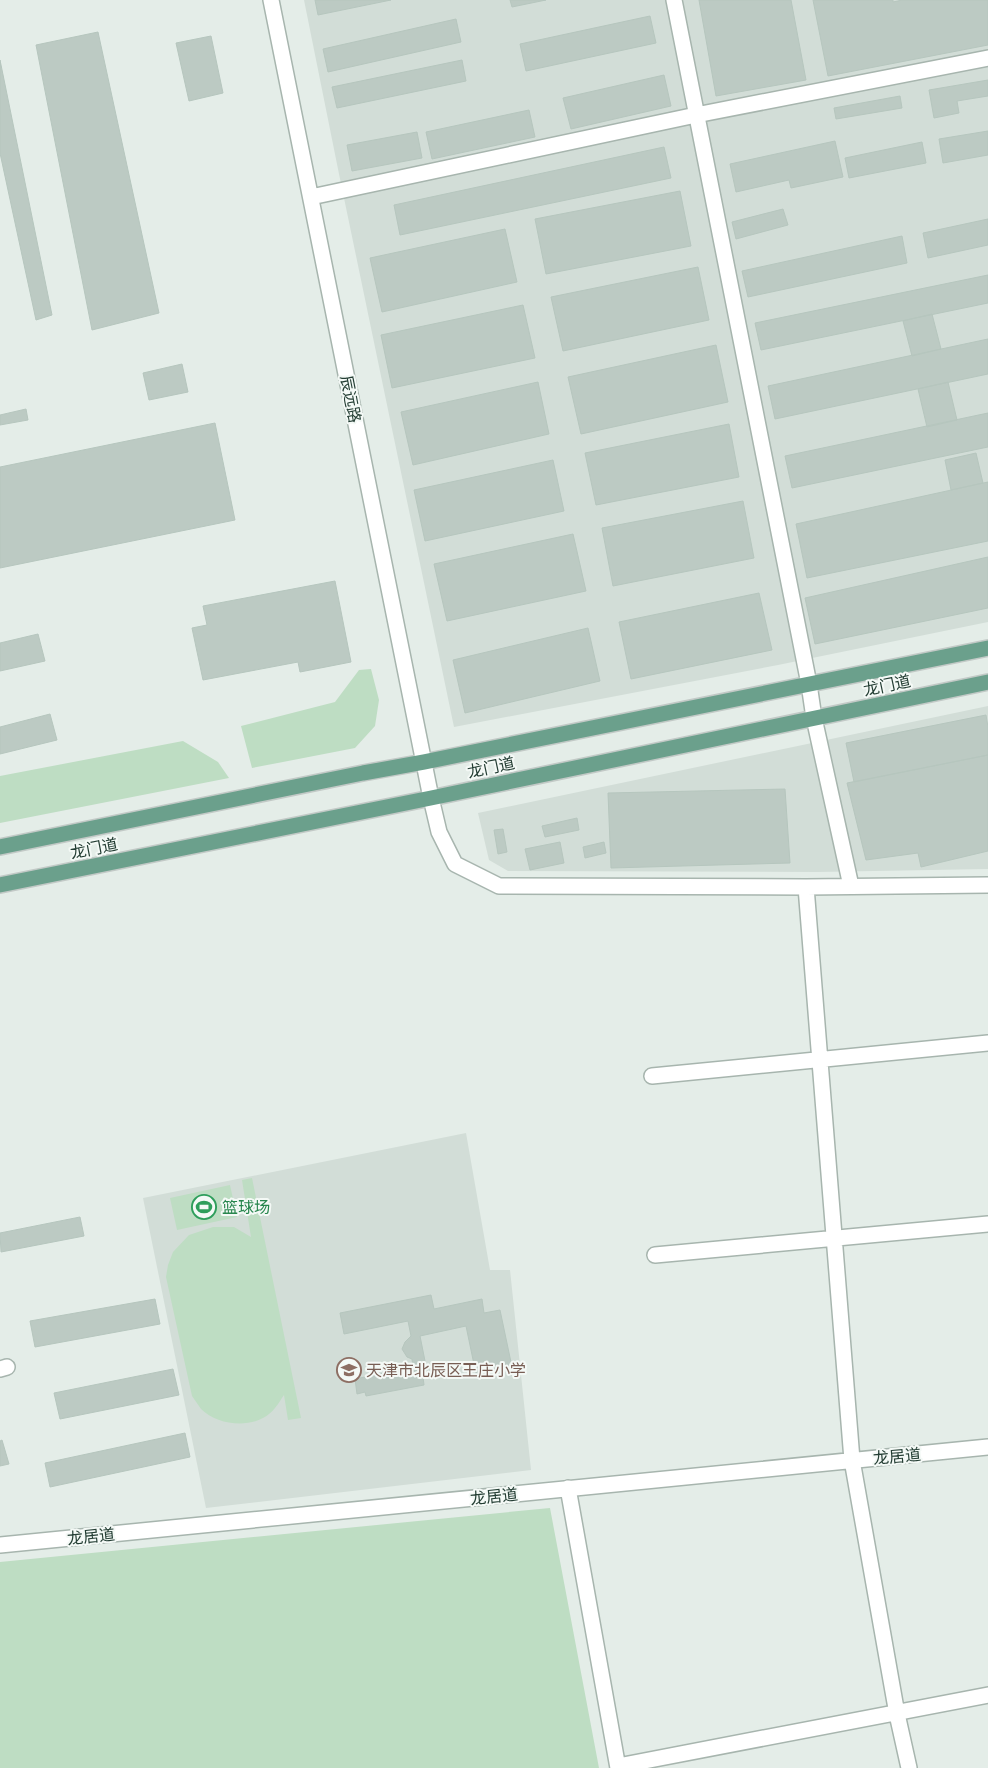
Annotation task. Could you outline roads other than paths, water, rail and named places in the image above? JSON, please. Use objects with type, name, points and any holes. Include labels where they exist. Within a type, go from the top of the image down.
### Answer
[{"type":"main road","name":"龙门道","points":[[0,847],[988,648]]},
{"type":"main road","name":"龙门道","points":[[0,885],[431,798],[988,682]]},
{"type":"street","name":"辰远路","points":[[271,0],[431,798],[439,832],[455,864],[499,886],[806,887],[988,884]]},
{"type":"street","points":[[674,0],[809,684],[814,718],[851,886]]},
{"type":"street","points":[[311,197],[696,115],[988,58]]},
{"type":"street","points":[[806,887],[852,1460],[897,1714],[909,1768]]},
{"type":"street","points":[[652,1076],[988,1043]]},
{"type":"street","points":[[655,1255],[988,1224]]},
{"type":"street","name":"龙居道","points":[[0,1545],[988,1447]]},
{"type":"street","points":[[568,1488],[618,1767],[988,1695]]},
{"type":"place","name":"篮球场","points":[[204,1207]]},
{"type":"place","name":"天津市北辰区王庄小学","points":[[349,1370]]}]
